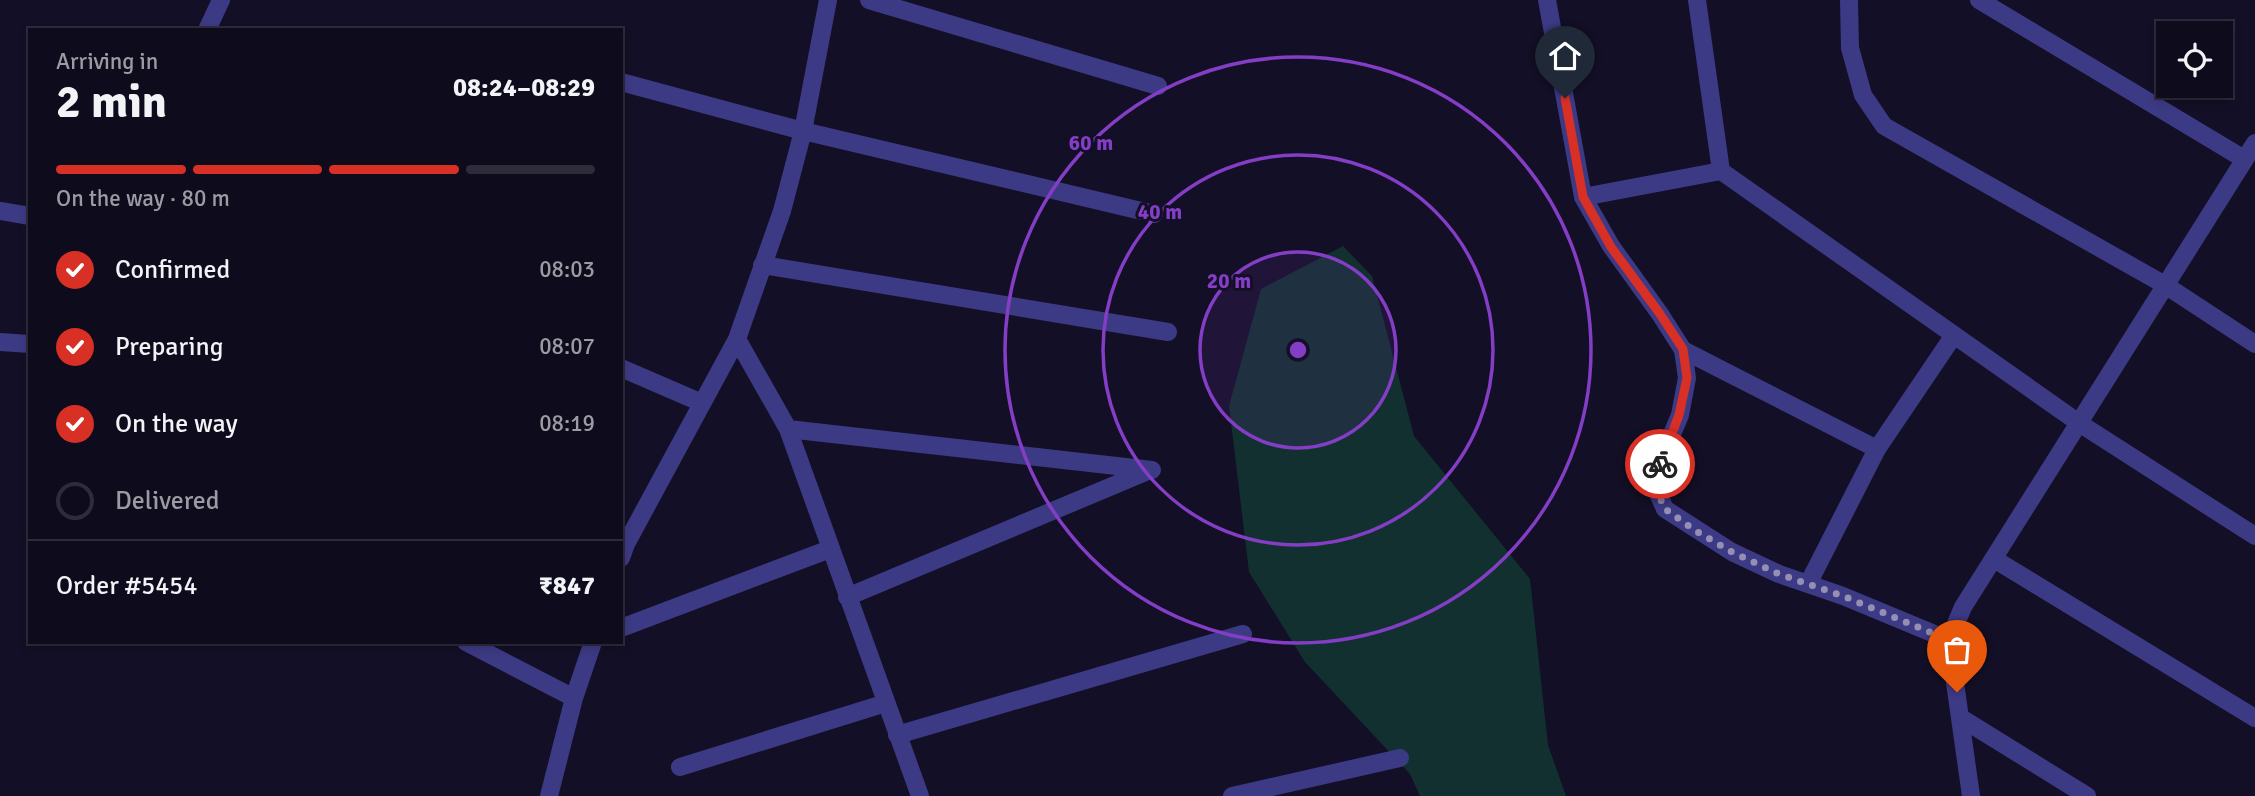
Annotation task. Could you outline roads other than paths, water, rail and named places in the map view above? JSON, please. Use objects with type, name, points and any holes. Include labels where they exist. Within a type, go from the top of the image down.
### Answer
[{"type":"street","points":[[208,28],[221,0]]},
{"type":"street","points":[[623,548],[737,339],[782,211],[803,131],[828,0]]},
{"type":"street","points":[[869,0],[1158,86]]},
{"type":"street","points":[[1547,0],[1583,197],[1611,247],[1683,349],[1687,378],[1682,403],[1657,470],[1656,489],[1665,509],[1732,552],[1779,574],[1843,596],[1949,640]]},
{"type":"street","points":[[1697,0],[1721,172]]},
{"type":"street","points":[[1849,0],[1850,48],[1863,95],[1884,126],[2165,285],[2255,344]]},
{"type":"street","points":[[1979,0],[2244,159]]},
{"type":"street","points":[[623,83],[803,131],[1154,214]]},
{"type":"street","points":[[1971,796],[1949,640],[1963,607],[2255,144]]},
{"type":"street","points":[[1583,197],[1721,172],[2079,423],[2255,536]]},
{"type":"street","points":[[0,211],[28,216]]},
{"type":"street","points":[[762,265],[1168,332]]},
{"type":"street","points":[[1808,584],[1877,449],[1954,335]]},
{"type":"street","points":[[737,339],[788,429],[920,796]]},
{"type":"street","points":[[0,342],[28,344]]},
{"type":"street","points":[[1683,349],[1877,449]]},
{"type":"street","points":[[623,369],[702,403]]},
{"type":"street","points":[[788,429],[1152,470],[847,597]]},
{"type":"street","points":[[623,627],[830,549]]},
{"type":"street","points":[[1994,559],[2255,718]]},
{"type":"street","points":[[897,735],[1243,634]]},
{"type":"street","points":[[470,644],[574,698]]},
{"type":"street","points":[[549,796],[574,698],[592,644]]},
{"type":"street","points":[[680,767],[886,703]]},
{"type":"street","points":[[1961,718],[2087,796]]},
{"type":"street","points":[[1232,796],[1400,758]]}]
